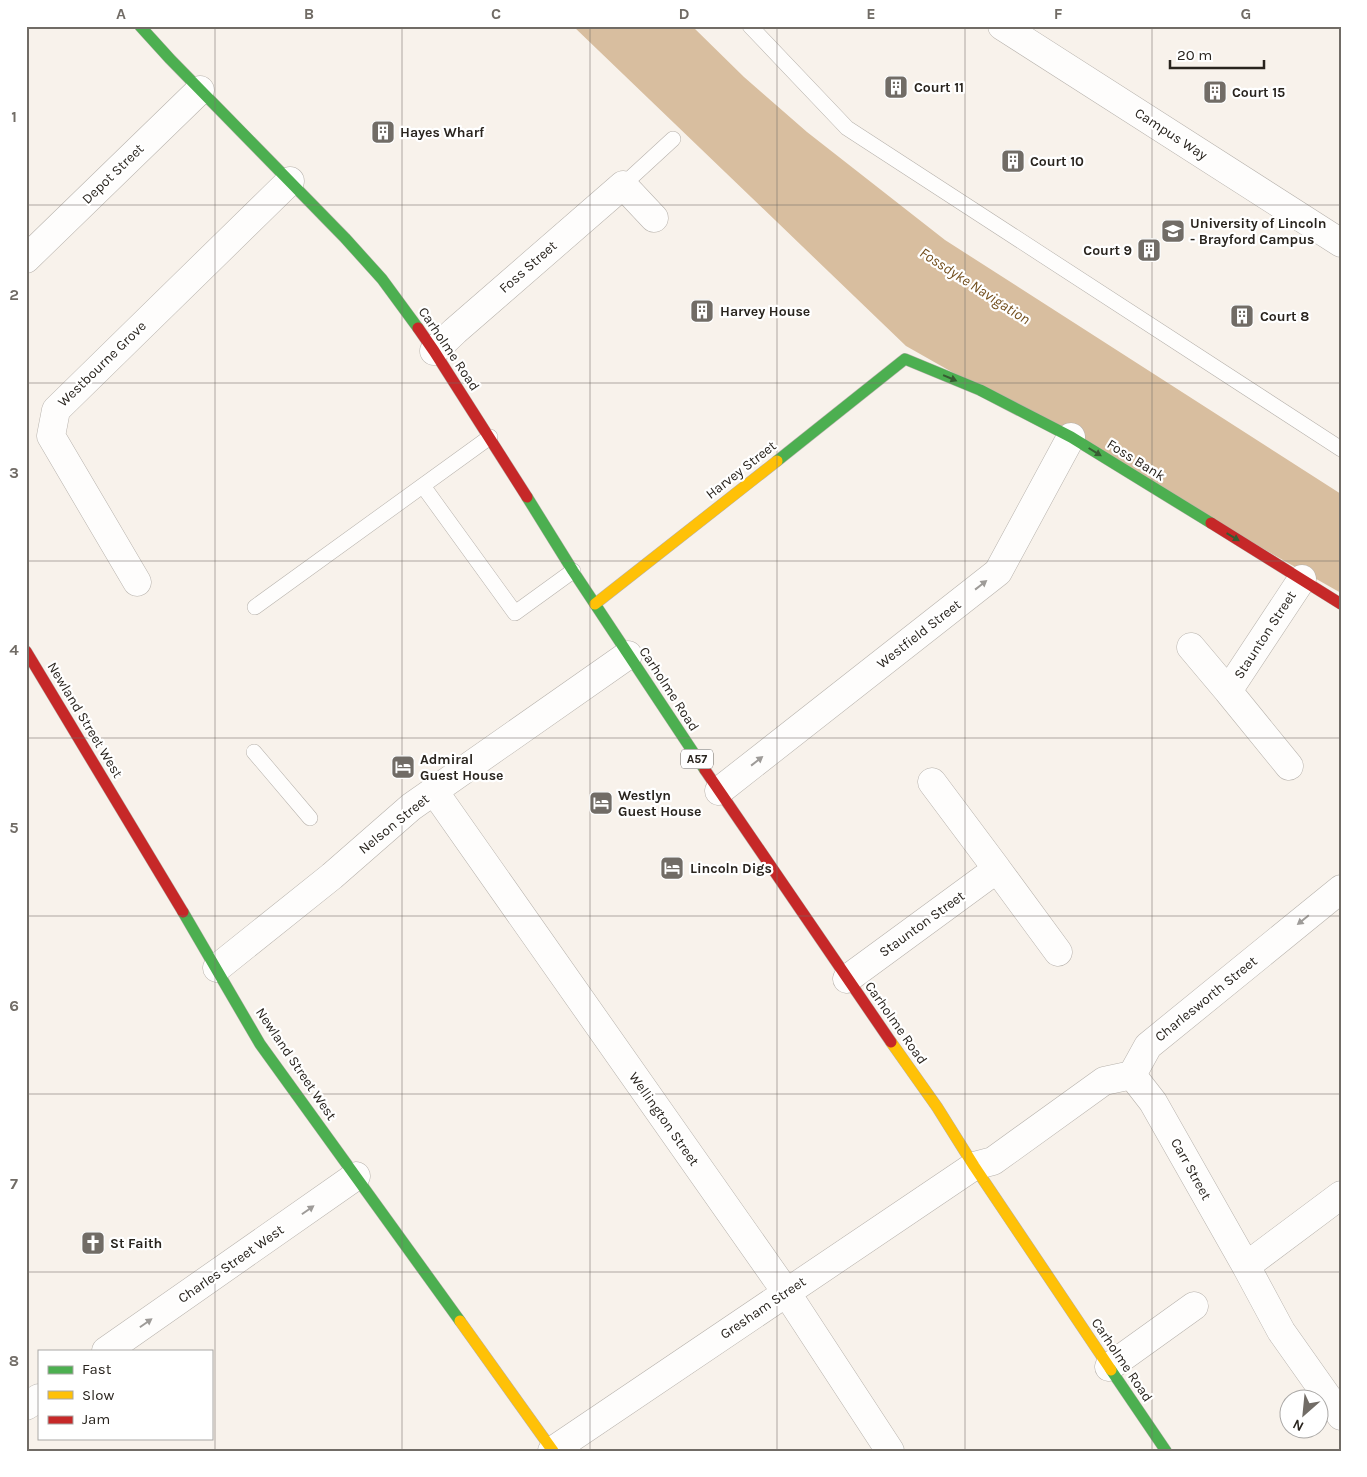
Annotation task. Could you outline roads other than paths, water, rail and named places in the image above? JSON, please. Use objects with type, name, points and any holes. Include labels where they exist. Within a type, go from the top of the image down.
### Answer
[{"type":"street","name":"Campus Way","points":[[1002,26],[1341,243]]},
{"type":"street","name":"Carholme Road","points":[[143,27],[170,59],[345,238],[382,279],[434,351],[573,571],[718,791],[937,1107],[974,1166],[1166,1451]]},
{"type":"street","name":"Depot Street","points":[[26,259],[200,90]]},
{"type":"street","name":"Westbourne Grove","points":[[137,582],[51,436],[56,410],[290,181]]},
{"type":"street","points":[[623,185],[654,218]]},
{"type":"street","name":"Foss Street","points":[[434,351],[623,185]]},
{"type":"street","name":"Foss Bank","points":[[906,359],[980,390],[1071,437],[1302,578],[1341,604]]},
{"type":"street","name":"Harvey Street","points":[[595,604],[906,359]]},
{"type":"street","name":"Westfield Street","points":[[718,791],[998,572],[1071,437]]},
{"type":"street","name":"Staunton Street","points":[[1228,691],[1302,578]]},
{"type":"street","name":"Staunton Street","points":[[1191,647],[1289,766]]},
{"type":"street","name":"Newland Street West","points":[[26,651],[217,968],[260,1044],[552,1451]]},
{"type":"street","name":"Nelson Street","points":[[217,968],[286,914],[344,858],[411,807],[628,655]]},
{"type":"street","points":[[932,782],[1058,952]]},
{"type":"street","name":"Wellington Street","points":[[434,791],[786,1292],[890,1451]]},
{"type":"street","name":"Staunton Street","points":[[847,979],[996,869]]},
{"type":"street","name":"Charlesworth Street","points":[[1132,1075],[1148,1046],[1341,889]]},
{"type":"street","points":[[974,1166],[993,1161],[1104,1081],[1132,1075]]},
{"type":"street","name":"Carr Street","points":[[1132,1075],[1153,1102],[1281,1331],[1341,1416]]},
{"type":"street","name":"Gresham Street","points":[[552,1451],[974,1166]]},
{"type":"street","name":"Charles Street West","points":[[107,1350],[356,1176]]},
{"type":"street","points":[[1246,1266],[1341,1195]]},
{"type":"street","points":[[1109,1367],[1194,1306]]},
{"type":"street","points":[[26,1406],[38,1399]]},
{"type":"lane","points":[[750,26],[848,128],[1341,449]]},
{"type":"lane","name":"Foss Street","points":[[623,185],[673,140]]},
{"type":"lane","points":[[256,607],[490,437]]},
{"type":"lane","points":[[423,486],[515,613],[573,571]]},
{"type":"lane","points":[[254,752],[310,818]]},
{"type":"water","name":"Fossdyke Navigation","points":[[573,26],[692,26],[744,77],[807,132],[945,240],[1341,494],[1341,593],[906,346]]},
{"type":"place","name":"Court 11","points":[[896,87]]},
{"type":"place","name":"Court 15","points":[[1215,92]]},
{"type":"place","name":"Hayes Wharf","points":[[383,132]]},
{"type":"place","name":"Court 10","points":[[1013,161]]},
{"type":"place","name":"University of Lincoln - Brayford Campus","points":[[1173,231]]},
{"type":"place","name":"Court 9","points":[[1149,250]]},
{"type":"place","name":"Harvey House","points":[[702,311]]},
{"type":"place","name":"Court 8","points":[[1242,316]]},
{"type":"place","name":"Admiral Guest House","points":[[403,767]]},
{"type":"place","name":"Westlyn Guest House","points":[[601,803]]},
{"type":"place","name":"Lincoln Digs","points":[[672,868]]},
{"type":"place","name":"St Faith","points":[[93,1243]]}]
